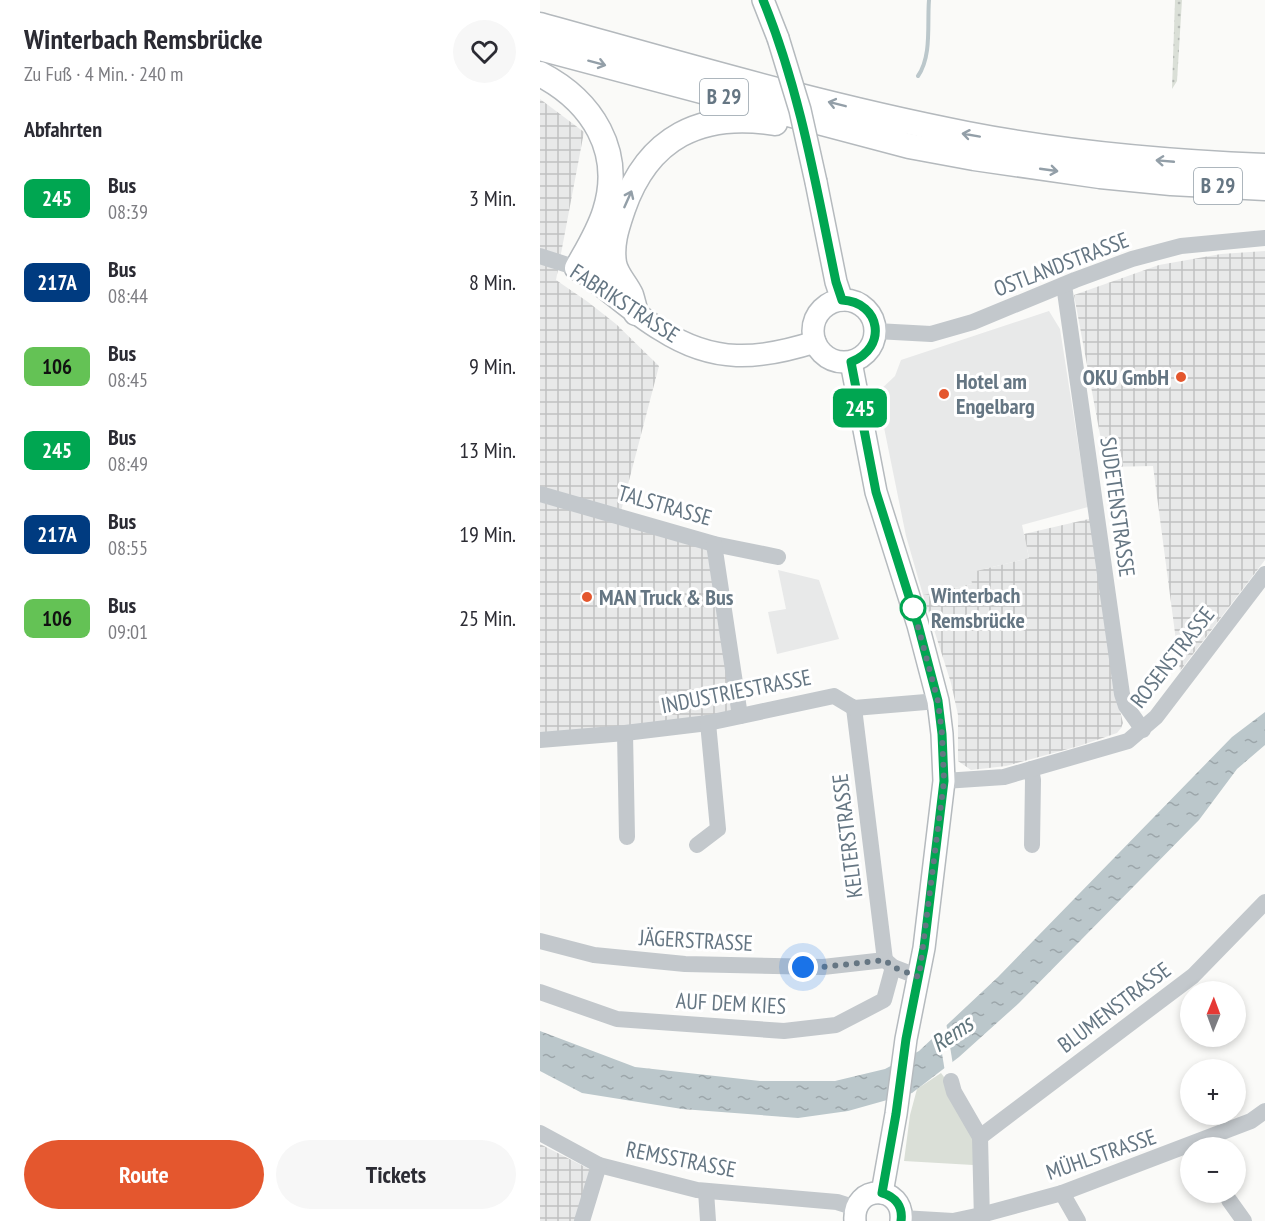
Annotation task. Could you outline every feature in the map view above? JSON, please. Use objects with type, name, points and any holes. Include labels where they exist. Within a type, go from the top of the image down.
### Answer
[{"type":"highway","name":"B 29","points":[[540,25],[723,76],[968,134],[1034,146],[1159,160],[1265,166]]},
{"type":"highway","name":"B 29","points":[[540,48],[909,146],[1100,176],[1171,183],[1265,188]]},
{"type":"highway","points":[[540,74],[570,93],[586,108],[600,131],[610,163],[610,190],[606,209],[585,274]]},
{"type":"highway","points":[[585,274],[613,239],[628,197],[647,165],[674,139],[706,123],[741,119],[762,121],[884,148],[909,146]]},
{"type":"highway","points":[[613,239],[614,264],[630,293],[636,313]]},
{"type":"main road","points":[[763,0],[778,38],[800,110],[836,282],[842,300]]},
{"type":"main road","name":"FABRIKSTRASSE","points":[[585,274],[661,331],[689,345],[718,354],[748,356],[778,354],[815,342]]},
{"type":"main road","points":[[842,300],[850,301],[866,308],[876,331],[875,340],[866,354],[851,362],[833,361],[819,350],[815,342],[814,323],[824,307],[842,300]]},
{"type":"main road","points":[[851,362],[876,492],[918,625],[938,701],[944,781],[919,977],[906,1039],[882,1193]]},
{"type":"main road","points":[[856,1214],[867,1196],[882,1193],[895,1199],[901,1211],[901,1220]]},
{"type":"street","name":"OSTLANDSTRASSE","points":[[876,331],[931,334],[973,322],[1132,259],[1181,246],[1265,238]]},
{"type":"street","name":"FABRIKSTRASSE","points":[[540,256],[585,274]]},
{"type":"street","name":"SUDETENSTRASSE","points":[[1064,285],[1122,694],[1126,706],[1143,730]]},
{"type":"street","name":"TALSTRASSE","points":[[540,494],[714,544],[777,557]]},
{"type":"street","points":[[714,544],[740,716]]},
{"type":"street","name":"ROSENSTRASSE","points":[[944,781],[1004,777],[1128,741],[1156,717],[1265,574]]},
{"type":"street","name":"INDUSTRIESTRASSE","points":[[540,740],[708,723],[834,696],[854,708],[938,701]]},
{"type":"street","name":"KELTERSTRASSE","points":[[854,708],[889,964]]},
{"type":"street","points":[[696,845],[718,829],[708,723]]},
{"type":"street","points":[[625,733],[627,837]]},
{"type":"street","points":[[1031,769],[1033,780],[1032,845]]},
{"type":"street","name":"BLUMENSTRASSE","points":[[980,1137],[1193,976],[1265,902]]},
{"type":"street","name":"JÄGERSTRASSE","points":[[540,941],[594,955],[685,964],[823,967],[889,964],[919,977]]},
{"type":"street","name":"AUF DEM KIES","points":[[540,992],[617,1018],[784,1031],[836,1026],[884,1000],[889,964]]},
{"type":"street","points":[[951,1081],[954,1092],[980,1137],[981,1218]]},
{"type":"street","name":"MÜHLSTRASSE","points":[[901,1220],[953,1221],[981,1218],[1062,1192],[1251,1121],[1265,1111]]},
{"type":"street","name":"REMSSTRASSE","points":[[540,1133],[599,1165],[706,1191],[837,1202],[856,1214]]},
{"type":"street","points":[[582,1221],[599,1165]]},
{"type":"street","points":[[706,1191],[708,1221]]},
{"type":"street","points":[[1062,1192],[1078,1221]]},
{"type":"street","points":[[1231,1203],[1244,1221]]},
{"type":"shaded area","points":[[1175,0],[1182,0],[1177,81],[1172,89]]},
{"type":"shaded area","points":[[540,99],[584,132],[556,280],[616,324],[659,366],[620,515],[708,545],[735,711],[708,719],[540,735]]},
{"type":"shaded area","points":[[1265,251],[1265,560],[1180,671],[1153,466],[1106,467],[1074,295],[1159,265],[1221,254]]},
{"type":"shaded area","points":[[1049,311],[1060,329],[1088,507],[1022,525],[1029,558],[976,571],[972,584],[923,595],[906,536],[877,393],[895,376],[901,360]]},
{"type":"shaded area","points":[[1093,518],[1116,694],[1123,723],[1121,728],[1117,733],[1079,746],[1006,766],[971,770],[958,761],[958,715],[951,683],[923,595],[972,584],[971,577],[976,571],[1029,558],[1024,534]]},
{"type":"shaded area","points":[[778,570],[819,580],[839,639],[777,654],[768,612],[786,609]]},
{"type":"shaded area","points":[[941,1073],[949,1098],[976,1142],[973,1165],[904,1161],[910,1115],[917,1089]]},
{"type":"shaded area","points":[[540,1144],[597,1173],[585,1221],[540,1221]]},
{"type":"water","name":"Rems","points":[[1265,712],[1265,745],[1237,769],[1199,820],[1019,1003],[959,1057],[912,1093],[848,1111],[798,1118],[682,1109],[582,1093],[540,1071],[540,1031],[635,1067],[760,1081],[835,1081],[885,1069],[919,1051],[998,977],[1232,737]]},
{"type":"pier","points":[[946,1022],[953,1065],[945,1072],[938,1029]]},
{"type":"waterway","points":[[918,76],[927,49],[929,0]]},
{"type":"bus line","name":"245","points":[[763,0],[778,38],[800,110],[836,282],[842,300],[858,303],[866,308],[876,331],[871,348],[859,359],[851,362],[876,492],[918,625],[938,701],[942,734],[944,781],[924,948],[906,1039],[882,1193],[895,1199],[901,1211],[901,1221]]},
{"type":"place","name":"OKU GmbH","points":[[1181,377]]},
{"type":"place","name":"Hotel am Engelbarg","points":[[944,394]]},
{"type":"place","name":"MAN Truck & Bus","points":[[587,597]]},
{"type":"place","name":"Winterbach Remsbrücke","points":[[913,608]]},
{"type":"route","points":[[803,967],[885,960],[893,967],[919,977],[944,781],[938,701],[913,608]]}]
